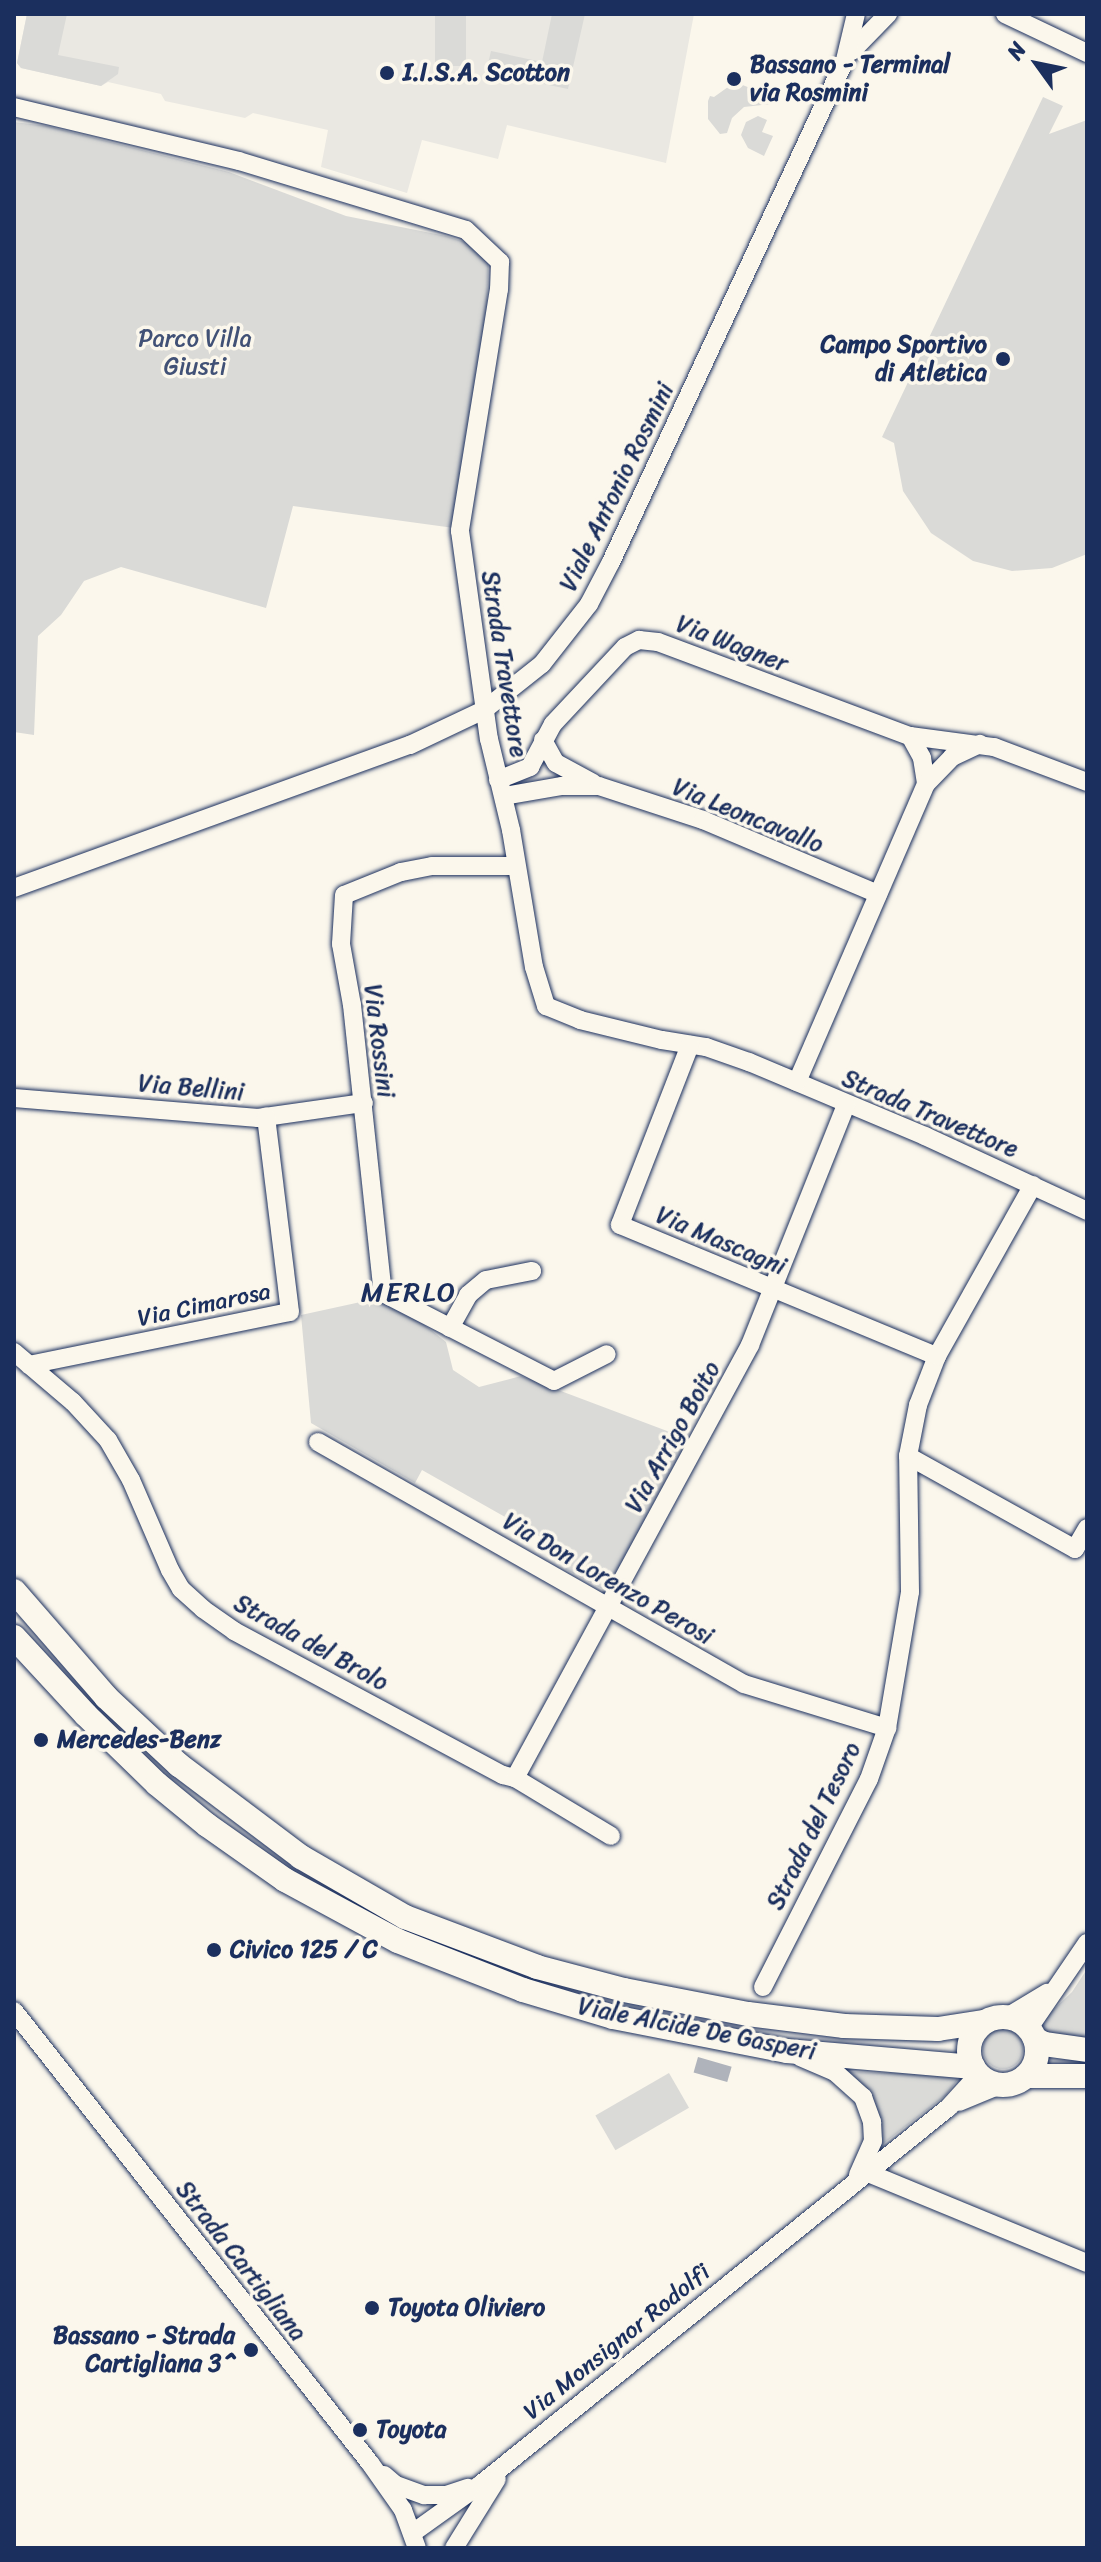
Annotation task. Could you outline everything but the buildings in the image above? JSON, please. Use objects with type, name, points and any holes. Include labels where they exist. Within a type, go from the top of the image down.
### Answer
[{"type":"main road","name":"Viale Alcide De Gasperi","points":[[14,1591],[106,1697],[179,1765],[301,1857],[405,1917],[537,1967],[624,1990],[748,2014],[844,2026],[924,2029],[957,2029],[996,2019]]},
{"type":"main road","name":"Viale Alcide De Gasperi","points":[[14,1637],[86,1715],[157,1784],[207,1825],[285,1880],[398,1941],[553,1999],[613,2017],[787,2051],[984,2075],[1087,2076]]},
{"type":"main road","points":[[984,2075],[969,2057],[972,2037],[996,2019],[1032,2033],[1044,2044],[1087,2050]]},
{"type":"main road","points":[[1026,2076],[1037,2058],[1032,2033]]},
{"type":"street","name":"Viale Antonio Rosmini","points":[[14,888],[410,745],[484,710],[542,664],[573,626],[600,583],[845,60],[856,14]]},
{"type":"street","name":"Viale Antonio Rosmini","points":[[845,60],[888,14]]},
{"type":"street","points":[[1005,14],[1087,53]]},
{"type":"street","name":"Strada Travettore","points":[[14,107],[239,161],[466,230],[500,262],[499,289],[460,531],[484,710],[534,967],[546,1006],[580,1020],[749,1062],[1087,1211]]},
{"type":"street","name":"Via Wagner","points":[[501,788],[530,767],[543,740],[625,647],[639,640],[658,642],[910,736],[980,744],[1087,782]]},
{"type":"street","points":[[910,736],[922,758],[926,784]]},
{"type":"street","name":"Via Leoncavallo","points":[[543,740],[556,763],[599,786],[703,820],[878,894]]},
{"type":"street","points":[[797,1082],[926,784],[952,757],[980,744]]},
{"type":"street","name":"Via Leoncavallo","points":[[501,788],[599,786]]},
{"type":"street","name":"Via Rossini","points":[[515,866],[432,866],[401,872],[344,895],[341,944],[364,1103],[383,1293],[554,1381],[607,1354]]},
{"type":"street","name":"Via Mascagni","points":[[690,1045],[620,1225],[937,1356]]},
{"type":"street","name":"Via Bellini","points":[[14,1098],[266,1116],[364,1103]]},
{"type":"street","name":"Via Arrigo Boito","points":[[515,1778],[750,1345],[846,1105]]},
{"type":"street","name":"Via Cimarosa","points":[[29,1365],[290,1312],[266,1116]]},
{"type":"street","name":"Strada del Tesoro","points":[[763,1987],[869,1779],[887,1728],[910,1592],[908,1456],[918,1405],[937,1356],[1033,1185]]},
{"type":"street","points":[[450,1328],[468,1295],[486,1280],[532,1271]]},
{"type":"street","name":"Strada del Brolo","points":[[14,1352],[73,1402],[108,1440],[131,1480],[181,1589],[221,1622],[489,1768],[515,1778],[611,1836]]},
{"type":"street","name":"Via Don Lorenzo Perosi","points":[[318,1442],[744,1684],[887,1728]]},
{"type":"street","points":[[908,1456],[1075,1549],[1087,1528]]},
{"type":"street","points":[[1032,2033],[1087,1943]]},
{"type":"street","points":[[996,2019],[1059,1986]]},
{"type":"street","name":"Strada Cartigliana","points":[[15,2013],[370,2463],[415,2540]]},
{"type":"street","name":"Via Monsignor Rodolfi","points":[[787,2051],[835,2072],[863,2097],[872,2122],[873,2141],[864,2166],[849,2186]]},
{"type":"street","name":"Via Monsignor Rodolfi","points":[[415,2540],[949,2107],[984,2075]]},
{"type":"street","points":[[866,2172],[1087,2263]]},
{"type":"street","points":[[370,2463],[396,2485],[424,2495],[446,2495],[481,2484]]},
{"type":"street","points":[[454,2548],[506,2464]]},
{"type":"shaded area","points":[[27,14],[694,14],[666,163],[507,125],[498,159],[422,140],[407,193],[321,167],[328,130],[253,113],[245,118],[165,101],[161,94],[108,82],[101,86],[21,68],[17,63]]},
{"type":"shaded area","points":[[698,2057],[732,2067],[727,2082],[694,2072]]},
{"type":"green space","points":[[27,14],[67,14],[58,55],[119,67],[118,74],[101,86],[21,68],[17,63]]},
{"type":"green space","points":[[435,14],[466,14],[466,66],[435,66]]},
{"type":"green space","points":[[552,14],[585,14],[568,89],[486,72],[491,51],[542,62]]},
{"type":"green space","points":[[735,82],[775,98],[771,104],[744,107],[732,118],[727,133],[720,134],[708,119],[708,101],[710,96],[714,97]]},
{"type":"green space","name":"Campo Sportivo di Atletica","points":[[1043,97],[1063,106],[1049,134],[1087,120],[1087,554],[1052,568],[1012,571],[973,561],[931,533],[903,491],[894,443],[882,437]]},
{"type":"green space","points":[[758,116],[767,120],[762,132],[773,136],[764,156],[748,148],[741,135],[746,122]]},
{"type":"green space","name":"Parco Villa Giusti","points":[[14,122],[47,126],[229,172],[346,216],[446,236],[474,245],[488,263],[487,319],[454,528],[293,506],[266,608],[121,567],[84,581],[61,615],[38,636],[34,735],[14,732]]},
{"type":"green space","points":[[379,1298],[422,1323],[446,1342],[453,1370],[479,1387],[521,1376],[691,1440],[606,1591],[565,1569],[576,1557],[422,1470],[415,1483],[311,1423],[301,1315]]},
{"type":"green space","points":[[1087,1969],[1087,2039],[1043,2036],[1037,2025],[1072,1992]]},
{"type":"green space","points":[[1003,2029],[1017,2035],[1023,2049],[1017,2063],[1003,2069],[989,2063],[983,2049],[989,2035]]},
{"type":"green space","points":[[848,2072],[949,2074],[958,2079],[946,2095],[878,2148],[865,2088]]},
{"type":"green space","points":[[669,2073],[689,2108],[615,2150],[595,2116]]},
{"type":"place","name":"I.I.S.A. Scotton","points":[[387,73]]},
{"type":"place","name":"Bassano - Terminal via Rosmini","points":[[734,79]]},
{"type":"place","name":"Campo Sportivo di Atletica","points":[[1003,359]]},
{"type":"place","name":"Mercedes-Benz","points":[[41,1740]]},
{"type":"place","name":"Civico 125 / C","points":[[214,1950]]},
{"type":"place","name":"Toyota Oliviero","points":[[372,2308]]},
{"type":"place","name":"Bassano - Strada Cartigliana 3^","points":[[251,2350]]},
{"type":"place","name":"Toyota","points":[[360,2430]]},
{"type":"district","name":"MERLO","points":[[409,1292]]}]
